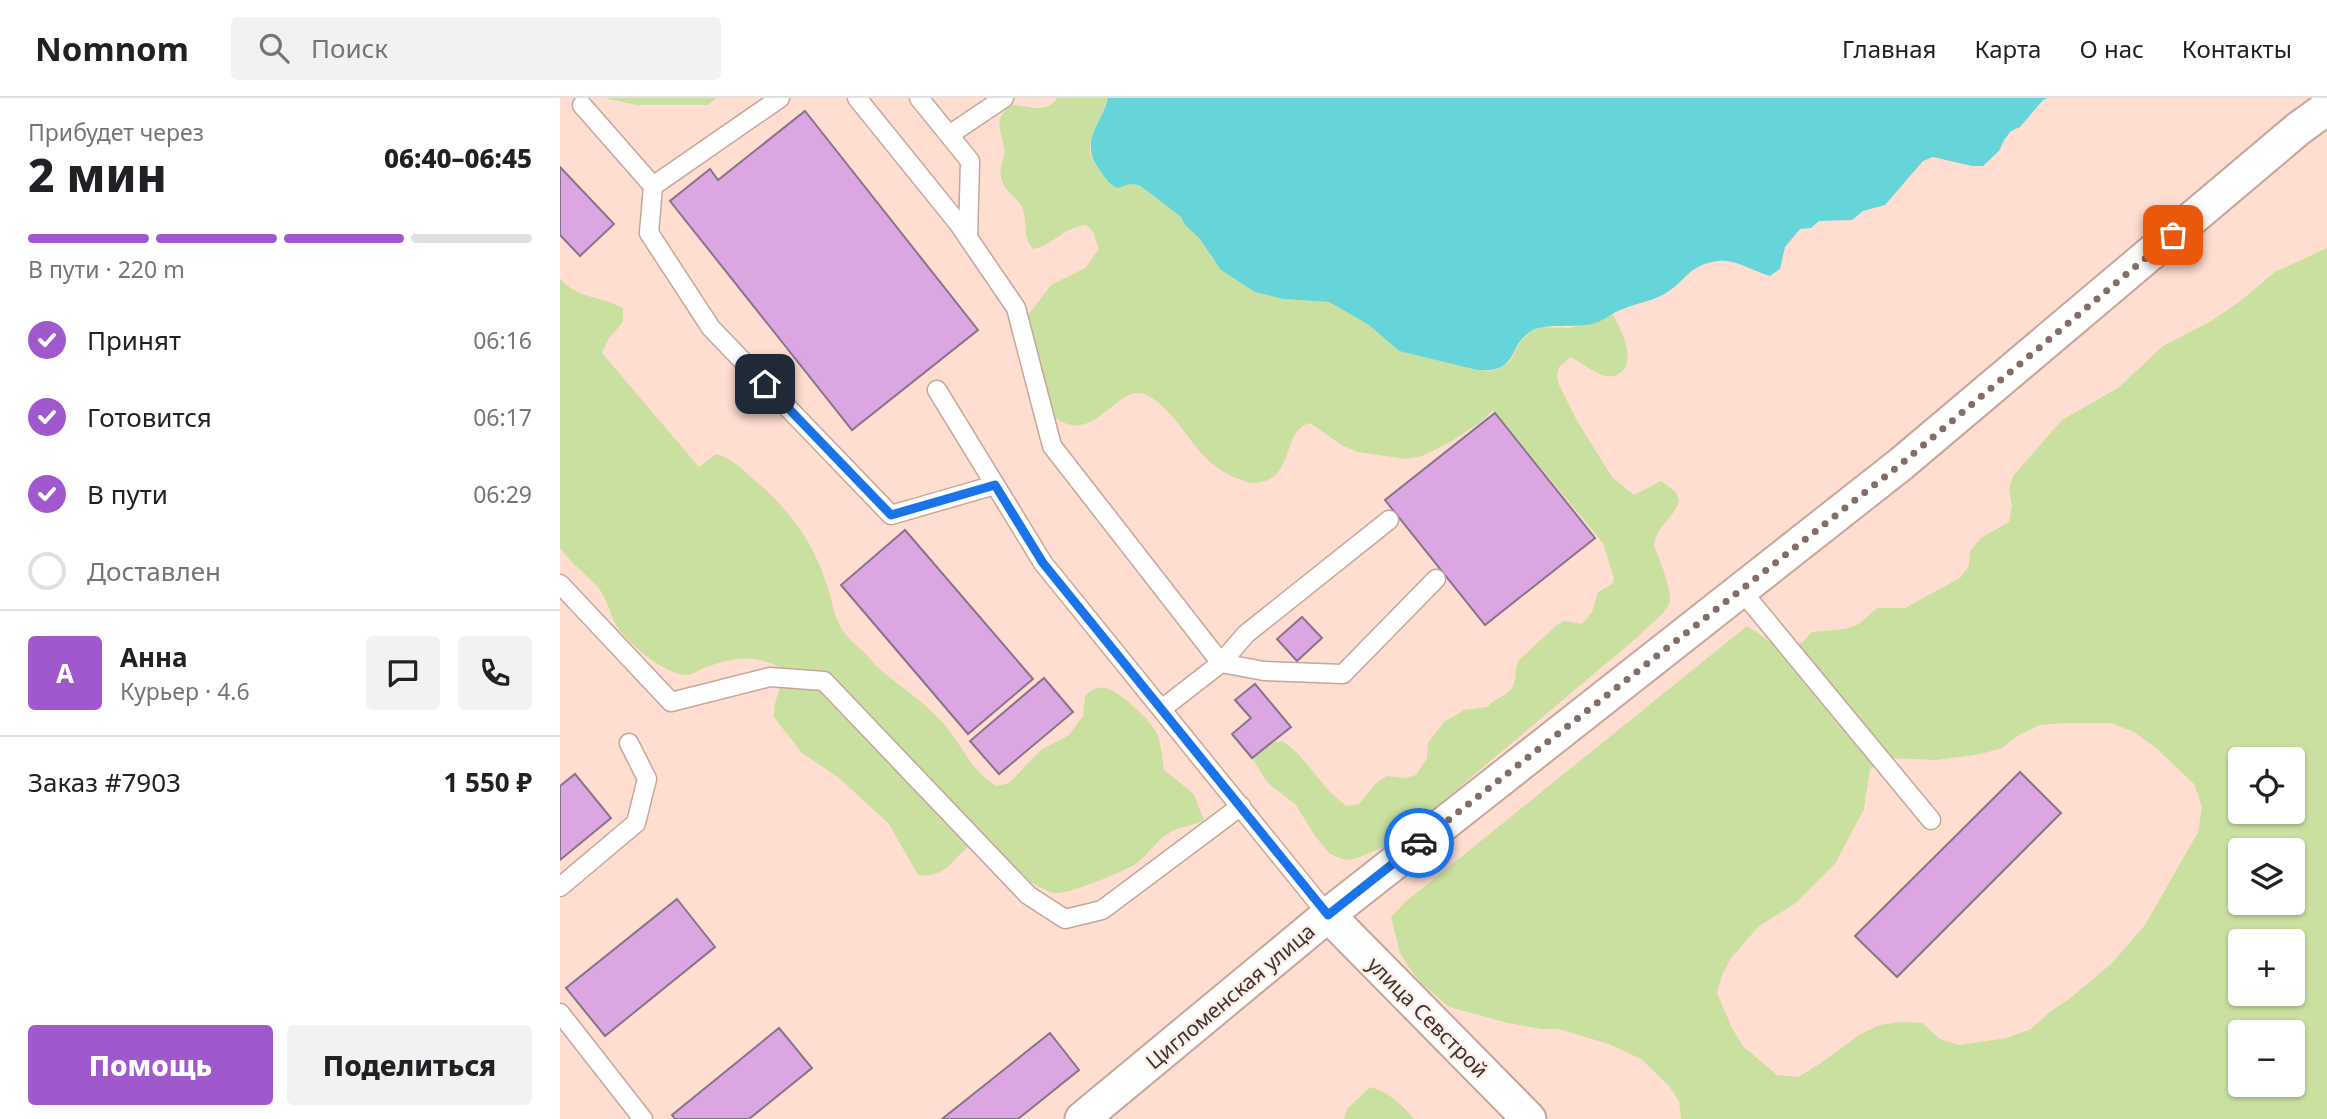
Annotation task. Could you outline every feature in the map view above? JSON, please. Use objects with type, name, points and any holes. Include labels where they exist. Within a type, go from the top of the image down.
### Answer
[{"type":"street","name":"Цигломенская улица","points":[[1082,1119],[1328,915],[1901,464],[2298,129],[2327,108]]},
{"type":"street","name":"улица Севстрой","points":[[1328,915],[1529,1119]]},
{"type":"lane","points":[[653,186],[780,98]]},
{"type":"lane","points":[[858,98],[968,237],[1016,309],[1052,446],[1221,663],[1264,671],[1343,674],[1436,579]]},
{"type":"lane","points":[[919,98],[970,161],[968,237]]},
{"type":"lane","points":[[949,135],[1004,98]]},
{"type":"lane","points":[[582,105],[653,186],[649,233],[711,328],[891,515],[995,485]]},
{"type":"lane","points":[[937,390],[1043,563],[1328,915]]},
{"type":"lane","points":[[1163,708],[1221,663],[1246,634],[1389,520]]},
{"type":"lane","points":[[560,583],[671,702],[771,677],[824,681],[1028,895],[1065,919],[1102,910],[1241,806]]},
{"type":"lane","points":[[1741,590],[1931,820]]},
{"type":"lane","points":[[560,887],[636,823],[647,779],[629,743]]},
{"type":"lane","points":[[560,1013],[643,1119]]},
{"type":"green space","points":[[605,98],[717,98],[707,105],[637,105]]},
{"type":"green space","points":[[1057,98],[1108,98],[1090,145],[1095,164],[1101,171],[1129,184],[1139,185],[1181,217],[1214,261],[1255,292],[1283,299],[1329,302],[1369,325],[1399,351],[1489,371],[1499,369],[1509,362],[1521,341],[1540,327],[1569,328],[1591,324],[1612,313],[1619,327],[1627,352],[1625,367],[1620,373],[1605,376],[1571,357],[1559,367],[1557,376],[1576,419],[1612,477],[1634,495],[1661,481],[1676,492],[1679,501],[1677,507],[1658,532],[1654,546],[1669,588],[1668,605],[1640,635],[1392,844],[1354,859],[1345,860],[1330,854],[1296,805],[1267,782],[1252,758],[1271,743],[1282,741],[1300,756],[1329,791],[1347,806],[1359,804],[1376,783],[1387,776],[1405,778],[1416,775],[1427,758],[1428,743],[1444,722],[1464,710],[1487,707],[1505,695],[1513,686],[1520,659],[1558,624],[1564,621],[1582,624],[1592,612],[1598,592],[1612,584],[1614,579],[1603,543],[1493,410],[1482,421],[1452,441],[1422,456],[1406,459],[1358,452],[1343,446],[1310,423],[1301,427],[1295,435],[1278,472],[1257,483],[1236,478],[1208,460],[1170,414],[1147,395],[1136,393],[1125,397],[1093,421],[1080,425],[1067,424],[1052,415],[1024,320],[1051,285],[1085,268],[1099,249],[1092,230],[1086,225],[1071,229],[1033,249],[1027,239],[1022,207],[1002,181],[1000,172],[1004,153],[999,125],[1002,115],[1012,105],[1042,108]]},
{"type":"green space","points":[[2327,248],[2327,1119],[1681,1119],[1679,1101],[1669,1086],[1641,1059],[1609,1044],[1558,1029],[1508,1023],[1449,1007],[1421,983],[1400,953],[1391,917],[1404,903],[1747,626],[1773,644],[1787,649],[1803,642],[1812,632],[1845,629],[1859,624],[1877,608],[1905,608],[1960,578],[1969,566],[1970,551],[1981,538],[2009,522],[2012,506],[2009,490],[2013,476],[2062,420],[2118,388],[2163,346],[2211,321],[2275,272]],"holes":[[[2111,723],[2134,732],[2156,748],[2194,784],[2202,807],[2198,832],[2145,925],[2112,963],[2031,1029],[2007,1038],[1959,1045],[1940,1039],[1922,1023],[1879,1025],[1859,1035],[1798,1077],[1777,1075],[1743,1046],[1717,993],[1722,975],[1731,958],[1759,926],[1796,903],[1835,864],[1864,809],[1870,769],[1889,758],[1936,760],[1981,754],[2002,748],[2019,735],[2040,725]]]},
{"type":"green space","points":[[560,278],[581,294],[623,308],[623,322],[609,338],[602,353],[699,467],[716,454],[731,460],[776,500],[797,525],[814,553],[844,632],[876,666],[939,719],[981,775],[997,786],[1009,783],[1041,750],[1069,735],[1083,716],[1085,696],[1094,689],[1105,688],[1126,700],[1152,726],[1160,741],[1164,770],[1194,794],[1204,820],[1164,836],[1131,867],[1063,892],[1050,892],[1032,883],[1000,853],[977,841],[945,869],[929,875],[918,875],[889,824],[839,778],[802,753],[774,717],[781,668],[761,660],[742,659],[704,668],[689,675],[670,671],[648,658],[616,625],[597,586],[560,548]]},
{"type":"green space","points":[[1370,1087],[1394,1099],[1414,1119],[1344,1119],[1347,1109]]},
{"type":"water","points":[[1108,98],[2048,98],[2043,100],[2020,127],[2011,131],[1999,151],[1983,166],[1933,157],[1923,161],[1885,205],[1863,211],[1852,220],[1819,221],[1811,228],[1800,229],[1785,247],[1780,269],[1770,276],[1732,262],[1719,261],[1701,265],[1661,296],[1620,310],[1596,323],[1533,330],[1524,336],[1507,363],[1491,370],[1477,370],[1399,351],[1369,325],[1329,302],[1283,299],[1255,292],[1221,270],[1181,217],[1139,185],[1129,184],[1118,188],[1107,180],[1099,169],[1093,159],[1091,142]]},
{"type":"building","points":[[805,111],[978,330],[852,430],[670,201],[710,169],[718,180]]},
{"type":"building","points":[[560,167],[614,224],[580,256],[560,235]]},
{"type":"building","points":[[1495,413],[1595,538],[1485,625],[1385,500]]},
{"type":"building","points":[[905,530],[1033,679],[968,734],[841,585]]},
{"type":"building","points":[[1302,617],[1322,638],[1297,661],[1277,639]]},
{"type":"building","points":[[1044,678],[1073,712],[999,774],[970,741]]},
{"type":"building","points":[[1255,684],[1291,727],[1252,758],[1232,734],[1251,718],[1235,700]]},
{"type":"building","points":[[2020,772],[2061,813],[1897,977],[1855,936]]},
{"type":"building","points":[[575,774],[611,818],[560,860],[560,786]]},
{"type":"building","points":[[677,899],[715,947],[605,1036],[566,988]]},
{"type":"building","points":[[779,1028],[812,1068],[749,1119],[675,1119],[672,1115]]},
{"type":"building","points":[[1050,1033],[1079,1070],[1018,1119],[942,1119]]},
{"type":"way so far","points":[[1419,843],[1901,464],[2173,235]]},
{"type":"route","points":[[765,384],[891,515],[995,485],[1043,563],[1328,915],[1419,843]]}]
